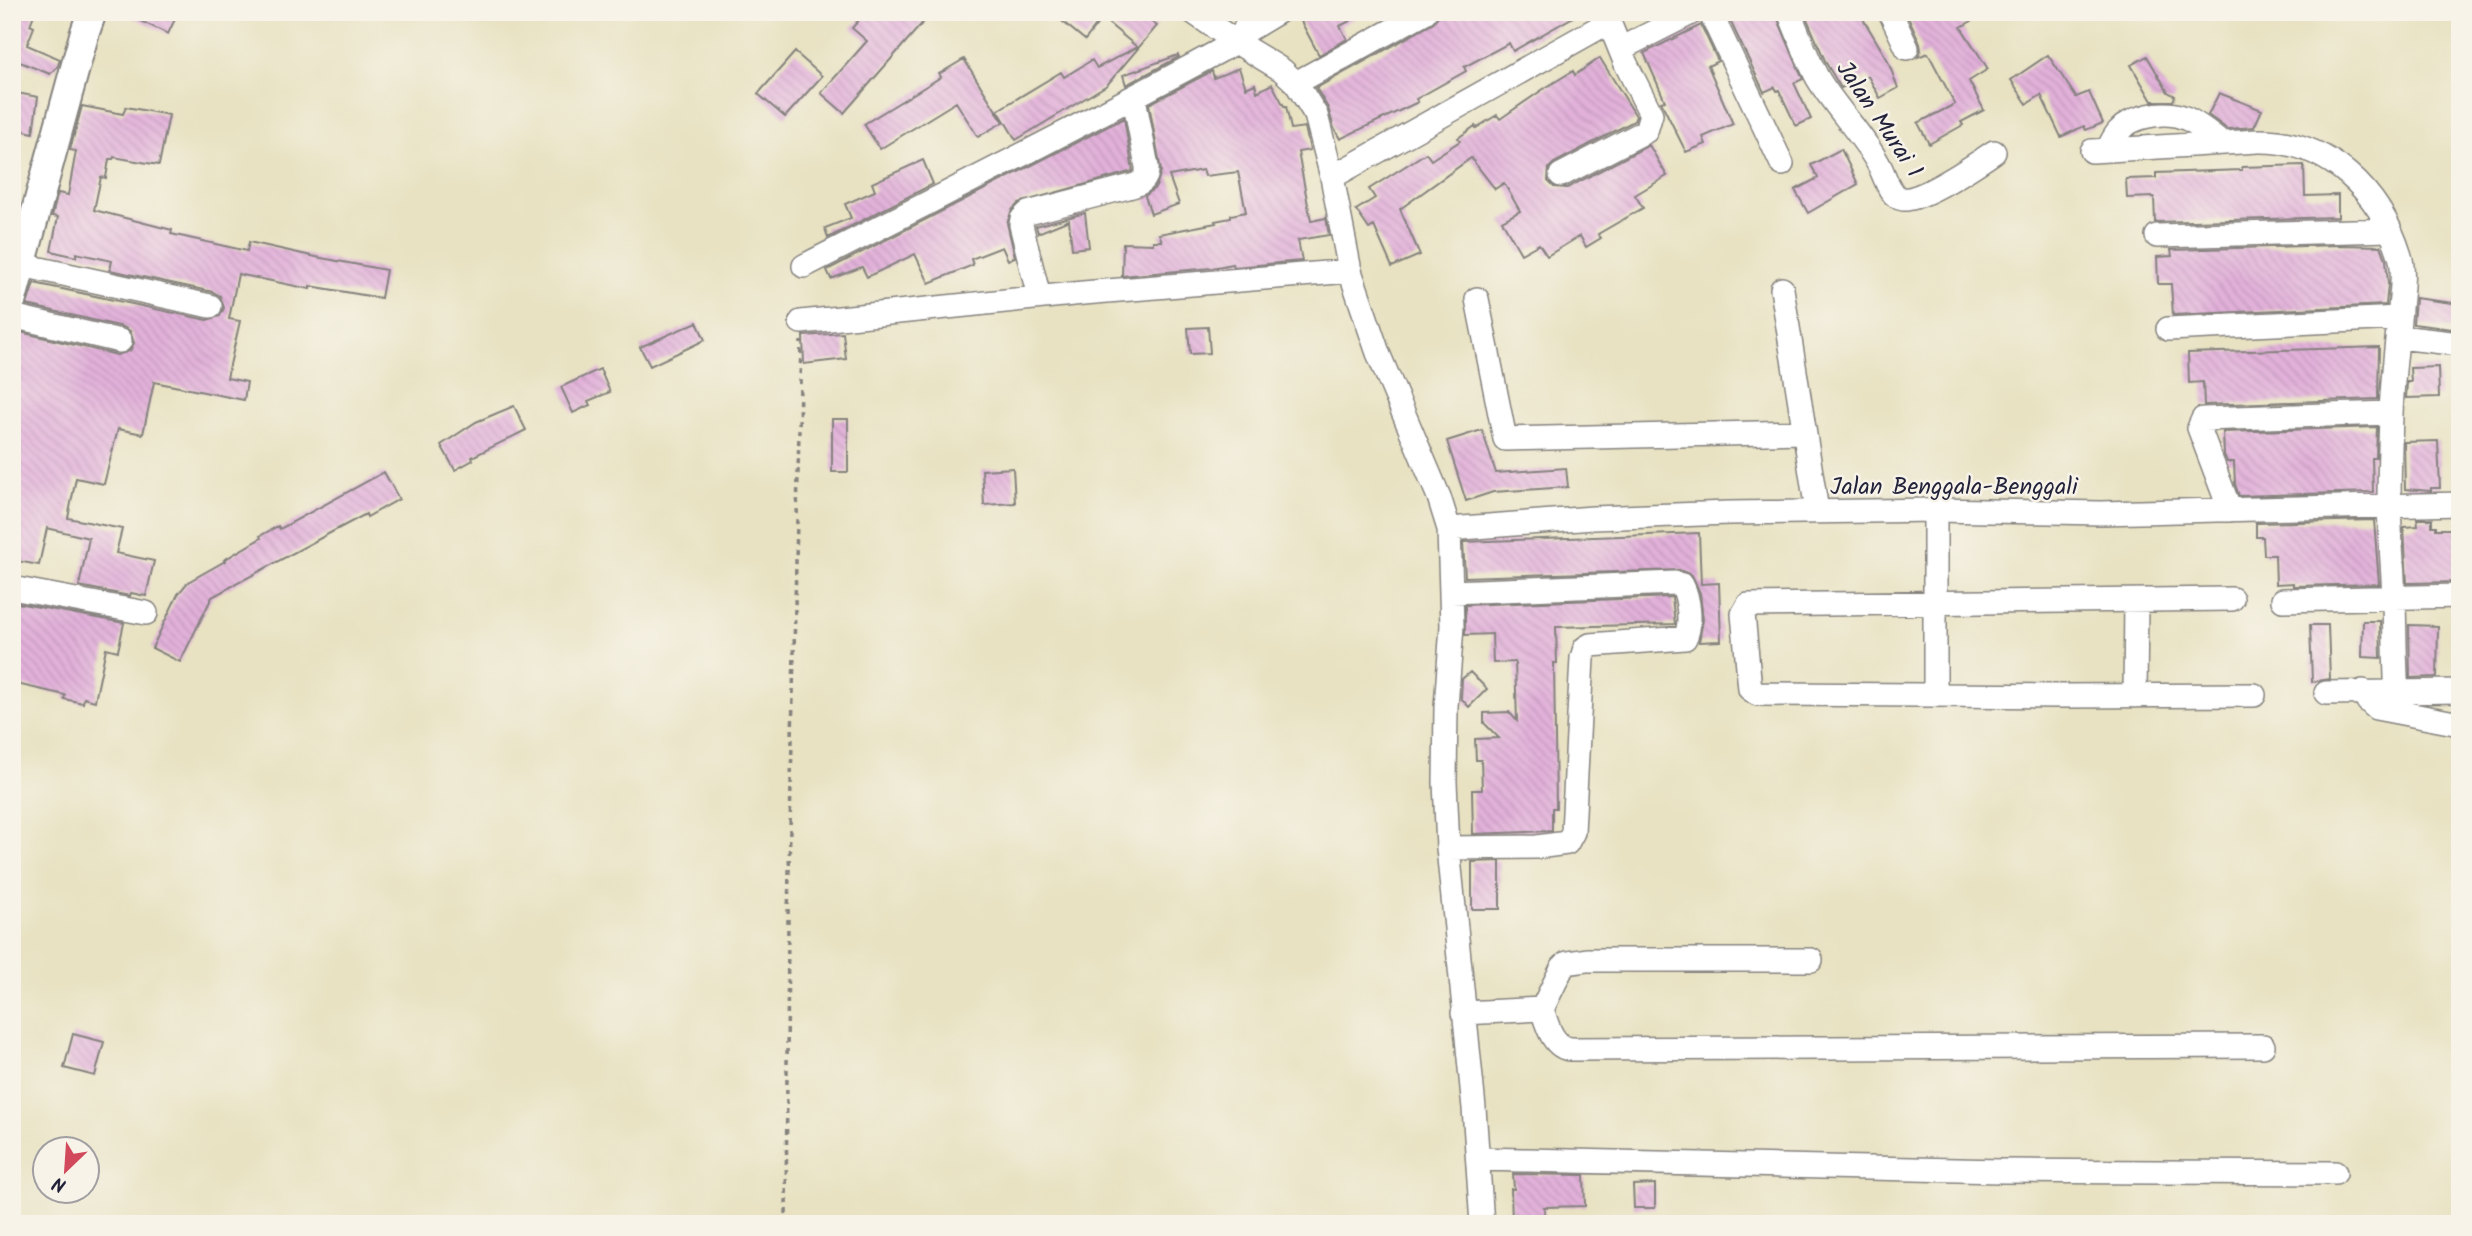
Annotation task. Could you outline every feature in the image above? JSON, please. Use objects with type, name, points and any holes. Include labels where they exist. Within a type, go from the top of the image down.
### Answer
[{"type":"main road","points":[[12,299],[22,265],[21,229],[92,12]]},
{"type":"street","points":[[1193,12],[1244,29],[1270,61],[1296,83],[1316,115],[1332,177],[1350,271],[1378,353],[1439,497],[1449,529],[1452,626],[1444,782],[1482,1224]]},
{"type":"street","points":[[804,266],[1133,98],[1244,29],[1278,12]]},
{"type":"street","points":[[1296,83],[1425,12]]},
{"type":"street","points":[[1620,49],[1693,12]]},
{"type":"street","points":[[1710,12],[1782,164]]},
{"type":"street","name":"Jalan Murai 1","points":[[1789,12],[1818,77],[1878,163],[1888,185],[1898,197],[1911,198],[1948,182],[1994,152]]},
{"type":"street","points":[[1889,12],[1908,48]]},
{"type":"street","points":[[1332,177],[1607,17],[1651,114],[1649,127],[1641,134],[1561,175]]},
{"type":"street","points":[[1039,297],[1021,225],[1022,219],[1028,213],[1143,181],[1147,175],[1147,167],[1133,98]]},
{"type":"street","points":[[2222,143],[2190,119],[2176,114],[2156,114],[2136,118],[2100,150],[2280,141],[2303,146],[2325,157],[2358,184],[2379,209],[2401,259],[2399,327],[2391,413],[2389,505],[2397,702]]},
{"type":"street","points":[[2157,236],[2390,230]]},
{"type":"street","points":[[22,265],[210,306]]},
{"type":"street","points":[[801,322],[1039,297],[1350,271]]},
{"type":"street","points":[[1782,289],[1817,511]]},
{"type":"street","points":[[1477,299],[1505,439],[1804,432]]},
{"type":"street","points":[[12,316],[120,341]]},
{"type":"street","points":[[2168,328],[2399,327],[2460,344]]},
{"type":"street","points":[[2219,510],[2199,428],[2203,419],[2391,413]]},
{"type":"street","name":"Jalan Benggala-Benggali","points":[[1449,529],[1593,518],[1817,511],[2101,513],[2460,504]]},
{"type":"street","points":[[1935,510],[1935,695]]},
{"type":"street","points":[[1448,848],[1537,847],[1567,843],[1573,832],[1581,658],[1585,648],[1590,645],[1685,638],[1688,634],[1685,591],[1682,585],[1675,583],[1451,593]]},
{"type":"street","points":[[12,589],[146,613]]},
{"type":"street","points":[[2283,600],[2460,596]]},
{"type":"street","points":[[2232,599],[1748,606],[1743,614],[1750,689],[1757,694],[2253,695]]},
{"type":"street","points":[[2135,696],[2136,601]]},
{"type":"street","points":[[2326,693],[2363,691],[2460,724]]},
{"type":"street","points":[[2397,702],[2460,691]]},
{"type":"street","points":[[1811,960],[1587,960],[1567,963],[1542,1009],[1557,1044],[1564,1049],[2263,1046]]},
{"type":"street","points":[[1463,1013],[1542,1009]]},
{"type":"street","points":[[1478,1159],[2001,1171],[2335,1173]]},
{"type":"path","points":[[786,1224],[788,917],[801,322]]},
{"type":"building","points":[[12,12],[35,12],[30,25],[34,27],[27,45],[60,59],[58,66],[50,74],[20,62],[12,80]]},
{"type":"building","points":[[122,12],[165,12],[176,17],[168,34]]},
{"type":"building","points":[[866,12],[932,12],[844,113],[821,93],[867,41],[852,28]]},
{"type":"building","points":[[1051,12],[1140,12],[1157,26],[1107,85],[1016,140],[998,110],[1061,72],[1064,77],[1092,60],[1097,68],[1137,47],[1102,18],[1085,40]]},
{"type":"building","points":[[1296,12],[1367,12],[1340,26],[1347,39],[1319,55]]},
{"type":"building","points":[[1445,12],[1582,12],[1513,51],[1509,43],[1464,67],[1466,71],[1416,99],[1418,102],[1340,139],[1328,108],[1316,88],[1432,24]]},
{"type":"building","points":[[1726,12],[1775,12],[1803,79],[1794,83],[1811,119],[1796,126],[1779,90],[1775,87],[1764,92]]},
{"type":"building","points":[[1804,12],[1859,12],[1887,59],[1898,88],[1880,98],[1868,76],[1841,88],[1826,63]]},
{"type":"building","points":[[1906,12],[1988,12],[1961,27],[1988,69],[1969,81],[1984,110],[1929,144],[1918,123],[1955,104],[1928,53],[1918,57],[1920,43]]},
{"type":"building","points":[[1701,25],[1718,61],[1708,66],[1733,124],[1703,137],[1706,144],[1686,152],[1661,102],[1665,101],[1644,53]]},
{"type":"building","points":[[795,52],[822,76],[785,117],[758,94]]},
{"type":"building","points":[[1178,55],[1179,57],[1126,85],[1123,75]]},
{"type":"building","points":[[2048,55],[2076,97],[2089,92],[2103,123],[2086,130],[2084,126],[2061,137],[2041,95],[2027,104],[2011,80]]},
{"type":"building","points":[[2147,56],[2168,92],[2175,96],[2173,101],[2152,101],[2131,65]]},
{"type":"building","points":[[1600,58],[1636,116],[1634,121],[1554,163],[1549,168],[1548,181],[1554,187],[1567,188],[1649,145],[1667,176],[1635,195],[1643,208],[1598,234],[1601,238],[1586,247],[1580,236],[1547,256],[1539,244],[1521,254],[1502,221],[1520,211],[1504,183],[1495,189],[1471,158],[1400,209],[1420,255],[1392,267],[1374,226],[1369,229],[1356,210],[1375,198],[1369,189],[1426,153],[1431,160],[1460,141],[1458,138],[1475,126],[1476,128],[1497,115],[1500,119],[1545,88],[1573,71],[1575,75]]},
{"type":"building","points":[[964,59],[1003,122],[978,137],[956,102],[880,149],[864,124],[941,77],[939,74]]},
{"type":"building","points":[[1239,68],[1246,88],[1255,84],[1257,92],[1272,84],[1286,106],[1291,129],[1305,127],[1310,150],[1298,152],[1311,221],[1326,218],[1329,235],[1298,240],[1302,261],[1234,267],[1233,264],[1122,276],[1123,243],[1153,244],[1153,241],[1162,241],[1159,234],[1216,223],[1215,221],[1231,218],[1231,215],[1246,212],[1238,172],[1205,176],[1203,170],[1169,176],[1179,204],[1151,214],[1145,196],[1156,187],[1161,171],[1149,104],[1212,71],[1214,78]]},
{"type":"building","points":[[12,92],[38,97],[33,133],[12,128]]},
{"type":"building","points":[[2219,93],[2262,110],[2254,127],[2227,129],[2208,115]]},
{"type":"building","points":[[82,106],[123,114],[126,107],[169,115],[159,165],[114,157],[109,159],[106,178],[101,177],[94,210],[172,230],[171,234],[247,251],[249,242],[386,270],[381,298],[310,286],[310,289],[238,274],[229,319],[240,321],[227,378],[247,382],[244,400],[154,382],[143,434],[118,429],[104,484],[76,478],[68,518],[122,529],[116,553],[154,561],[146,596],[131,593],[130,596],[79,586],[89,538],[47,528],[39,565],[12,560],[12,415],[17,394],[12,393],[12,351],[16,331],[117,355],[130,351],[134,343],[130,331],[123,327],[27,305],[34,283],[207,320],[220,316],[224,308],[220,296],[213,292],[110,270],[112,261],[51,251],[58,217],[52,216],[58,193],[68,195],[76,151],[70,150]]},
{"type":"building","points":[[1124,118],[1133,171],[1019,203],[1012,210],[1007,223],[1015,257],[1008,260],[1002,247],[971,259],[973,265],[929,283],[915,254],[867,277],[862,267],[831,279],[827,270]]},
{"type":"building","points":[[1841,149],[1858,184],[1808,213],[1795,190],[1818,178],[1811,165]]},
{"type":"building","points":[[923,160],[933,184],[828,238],[825,228],[851,218],[845,204],[875,191],[872,183]]},
{"type":"building","points":[[2304,165],[2305,196],[2338,195],[2338,217],[2155,222],[2154,197],[2127,198],[2126,179],[2156,178],[2156,173]]},
{"type":"building","points":[[1085,213],[1089,247],[1072,249],[1069,220],[1038,233],[1036,226]]},
{"type":"building","points":[[2381,246],[2386,259],[2386,305],[2173,315],[2171,284],[2158,284],[2157,257],[2172,256],[2171,250]]},
{"type":"building","points":[[2415,298],[2460,304],[2460,330],[2413,324]]},
{"type":"building","points":[[697,322],[705,340],[650,366],[640,347]]},
{"type":"building","points":[[1208,327],[1210,353],[1190,354],[1188,328]]},
{"type":"building","points":[[843,333],[846,359],[804,364],[803,336]]},
{"type":"building","points":[[2379,347],[2378,399],[2204,405],[2203,382],[2189,383],[2188,353]]},
{"type":"building","points":[[2438,367],[2439,397],[2406,398],[2407,382],[2411,382],[2410,368]]},
{"type":"building","points":[[600,369],[610,392],[588,401],[590,405],[573,413],[561,387]]},
{"type":"building","points":[[514,406],[526,430],[472,457],[473,460],[455,470],[441,445],[476,422]]},
{"type":"building","points":[[832,419],[848,419],[848,472],[832,472]]},
{"type":"building","points":[[2377,427],[2376,458],[2372,458],[2373,492],[2239,496],[2235,484],[2234,462],[2227,462],[2224,455],[2223,432]]},
{"type":"building","points":[[1482,430],[1496,473],[1566,468],[1568,487],[1493,492],[1466,501],[1447,441]]},
{"type":"building","points":[[2438,441],[2440,488],[2431,488],[2431,491],[2405,489],[2404,442]]},
{"type":"building","points":[[1013,468],[1015,503],[984,505],[982,470]]},
{"type":"building","points":[[384,472],[399,499],[212,597],[180,662],[152,648],[178,594],[188,582],[261,538],[260,536],[278,526],[280,529]]},
{"type":"building","points":[[2417,519],[2432,519],[2432,526],[2436,526],[2436,529],[2460,529],[2460,582],[2407,583],[2404,527],[2418,526]]},
{"type":"building","points":[[2374,520],[2379,584],[2276,584],[2275,555],[2264,555],[2263,537],[2256,537],[2256,523]]},
{"type":"building","points":[[1699,533],[1701,584],[1719,583],[1721,641],[1699,642],[1703,620],[1700,593],[1692,575],[1679,570],[1465,577],[1463,542]]},
{"type":"building","points":[[1672,597],[1675,624],[1556,627],[1556,808],[1552,808],[1552,831],[1473,834],[1472,790],[1482,790],[1481,760],[1476,760],[1475,739],[1499,738],[1484,723],[1484,713],[1509,712],[1517,721],[1515,662],[1493,663],[1492,634],[1465,635],[1465,605]]},
{"type":"building","points":[[12,602],[124,623],[118,651],[106,648],[95,701],[84,698],[83,703],[64,699],[65,695],[12,683],[15,645],[12,644]]},
{"type":"building","points":[[2363,621],[2380,621],[2381,658],[2362,657]]},
{"type":"building","points":[[2310,625],[2328,625],[2330,679],[2312,682]]},
{"type":"building","points":[[2409,625],[2438,626],[2437,677],[2410,678]]},
{"type":"building","points":[[1470,672],[1487,689],[1469,707],[1461,698],[1462,679]]},
{"type":"building","points":[[1500,861],[1500,909],[1472,909],[1472,862]]},
{"type":"building","points":[[73,1034],[104,1042],[95,1076],[64,1068]]},
{"type":"building","points":[[1513,1174],[1584,1175],[1585,1206],[1544,1207],[1545,1224],[1512,1224]]},
{"type":"building","points":[[1655,1184],[1655,1208],[1634,1208],[1633,1185]]}]
